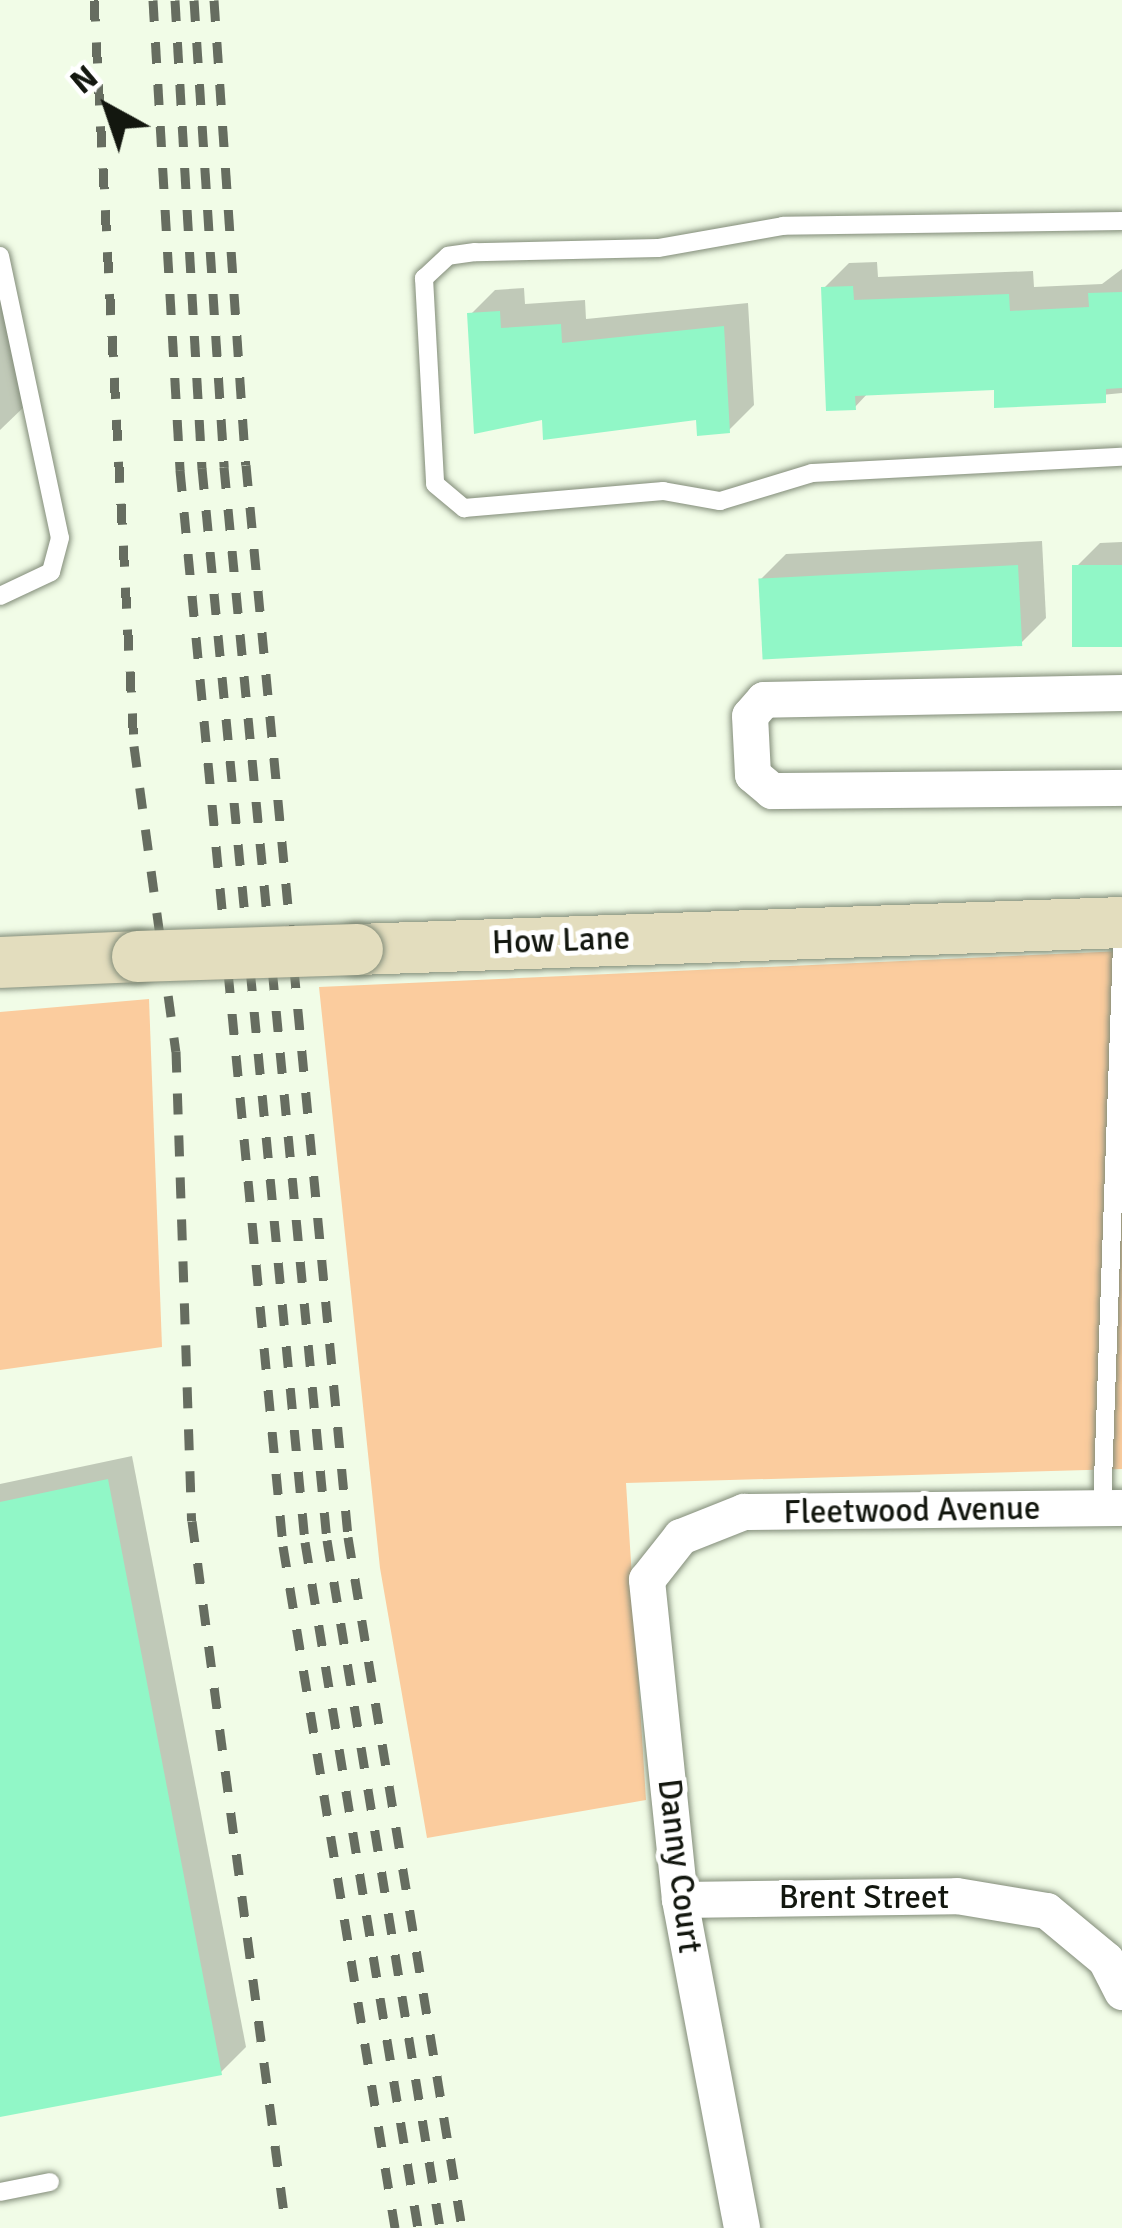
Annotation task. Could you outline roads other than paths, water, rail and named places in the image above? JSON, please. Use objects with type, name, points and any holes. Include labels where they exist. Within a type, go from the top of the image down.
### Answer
[{"type":"main road","name":"How Lane","points":[[0,962],[1122,922]]},
{"type":"street","points":[[1122,693],[764,700],[750,716],[753,775],[772,791],[1122,788]]},
{"type":"street","name":"Fleetwood Avenue","points":[[705,1528],[744,1512],[1112,1509]]},
{"type":"street","name":"Danny Court","points":[[705,1528],[681,1537],[647,1580],[680,1900],[742,2228]]},
{"type":"street","name":"Brent Street","points":[[680,1900],[957,1896],[1047,1911],[1106,1960],[1122,1992]]},
{"type":"lane","points":[[1122,220],[783,226],[658,248],[475,252],[448,256],[424,278],[435,484],[464,508],[663,491],[720,501],[825,471],[1122,457]]},
{"type":"lane","points":[[0,256],[60,538],[51,572],[0,596]]},
{"type":"lane","points":[[1112,1509],[1122,944]]},
{"type":"lane","points":[[0,2192],[50,2182]]},
{"type":"railway","points":[[94,0],[134,746],[176,1051],[192,1521],[286,2228]]},
{"type":"railway","points":[[153,0],[180,470],[283,1546],[395,2228]]},
{"type":"railway","points":[[175,0],[202,468],[305,1542],[418,2228]]},
{"type":"railway","points":[[194,0],[224,467],[327,1540],[440,2228]]},
{"type":"railway","points":[[214,0],[246,465],[348,1537],[462,2228]]}]
